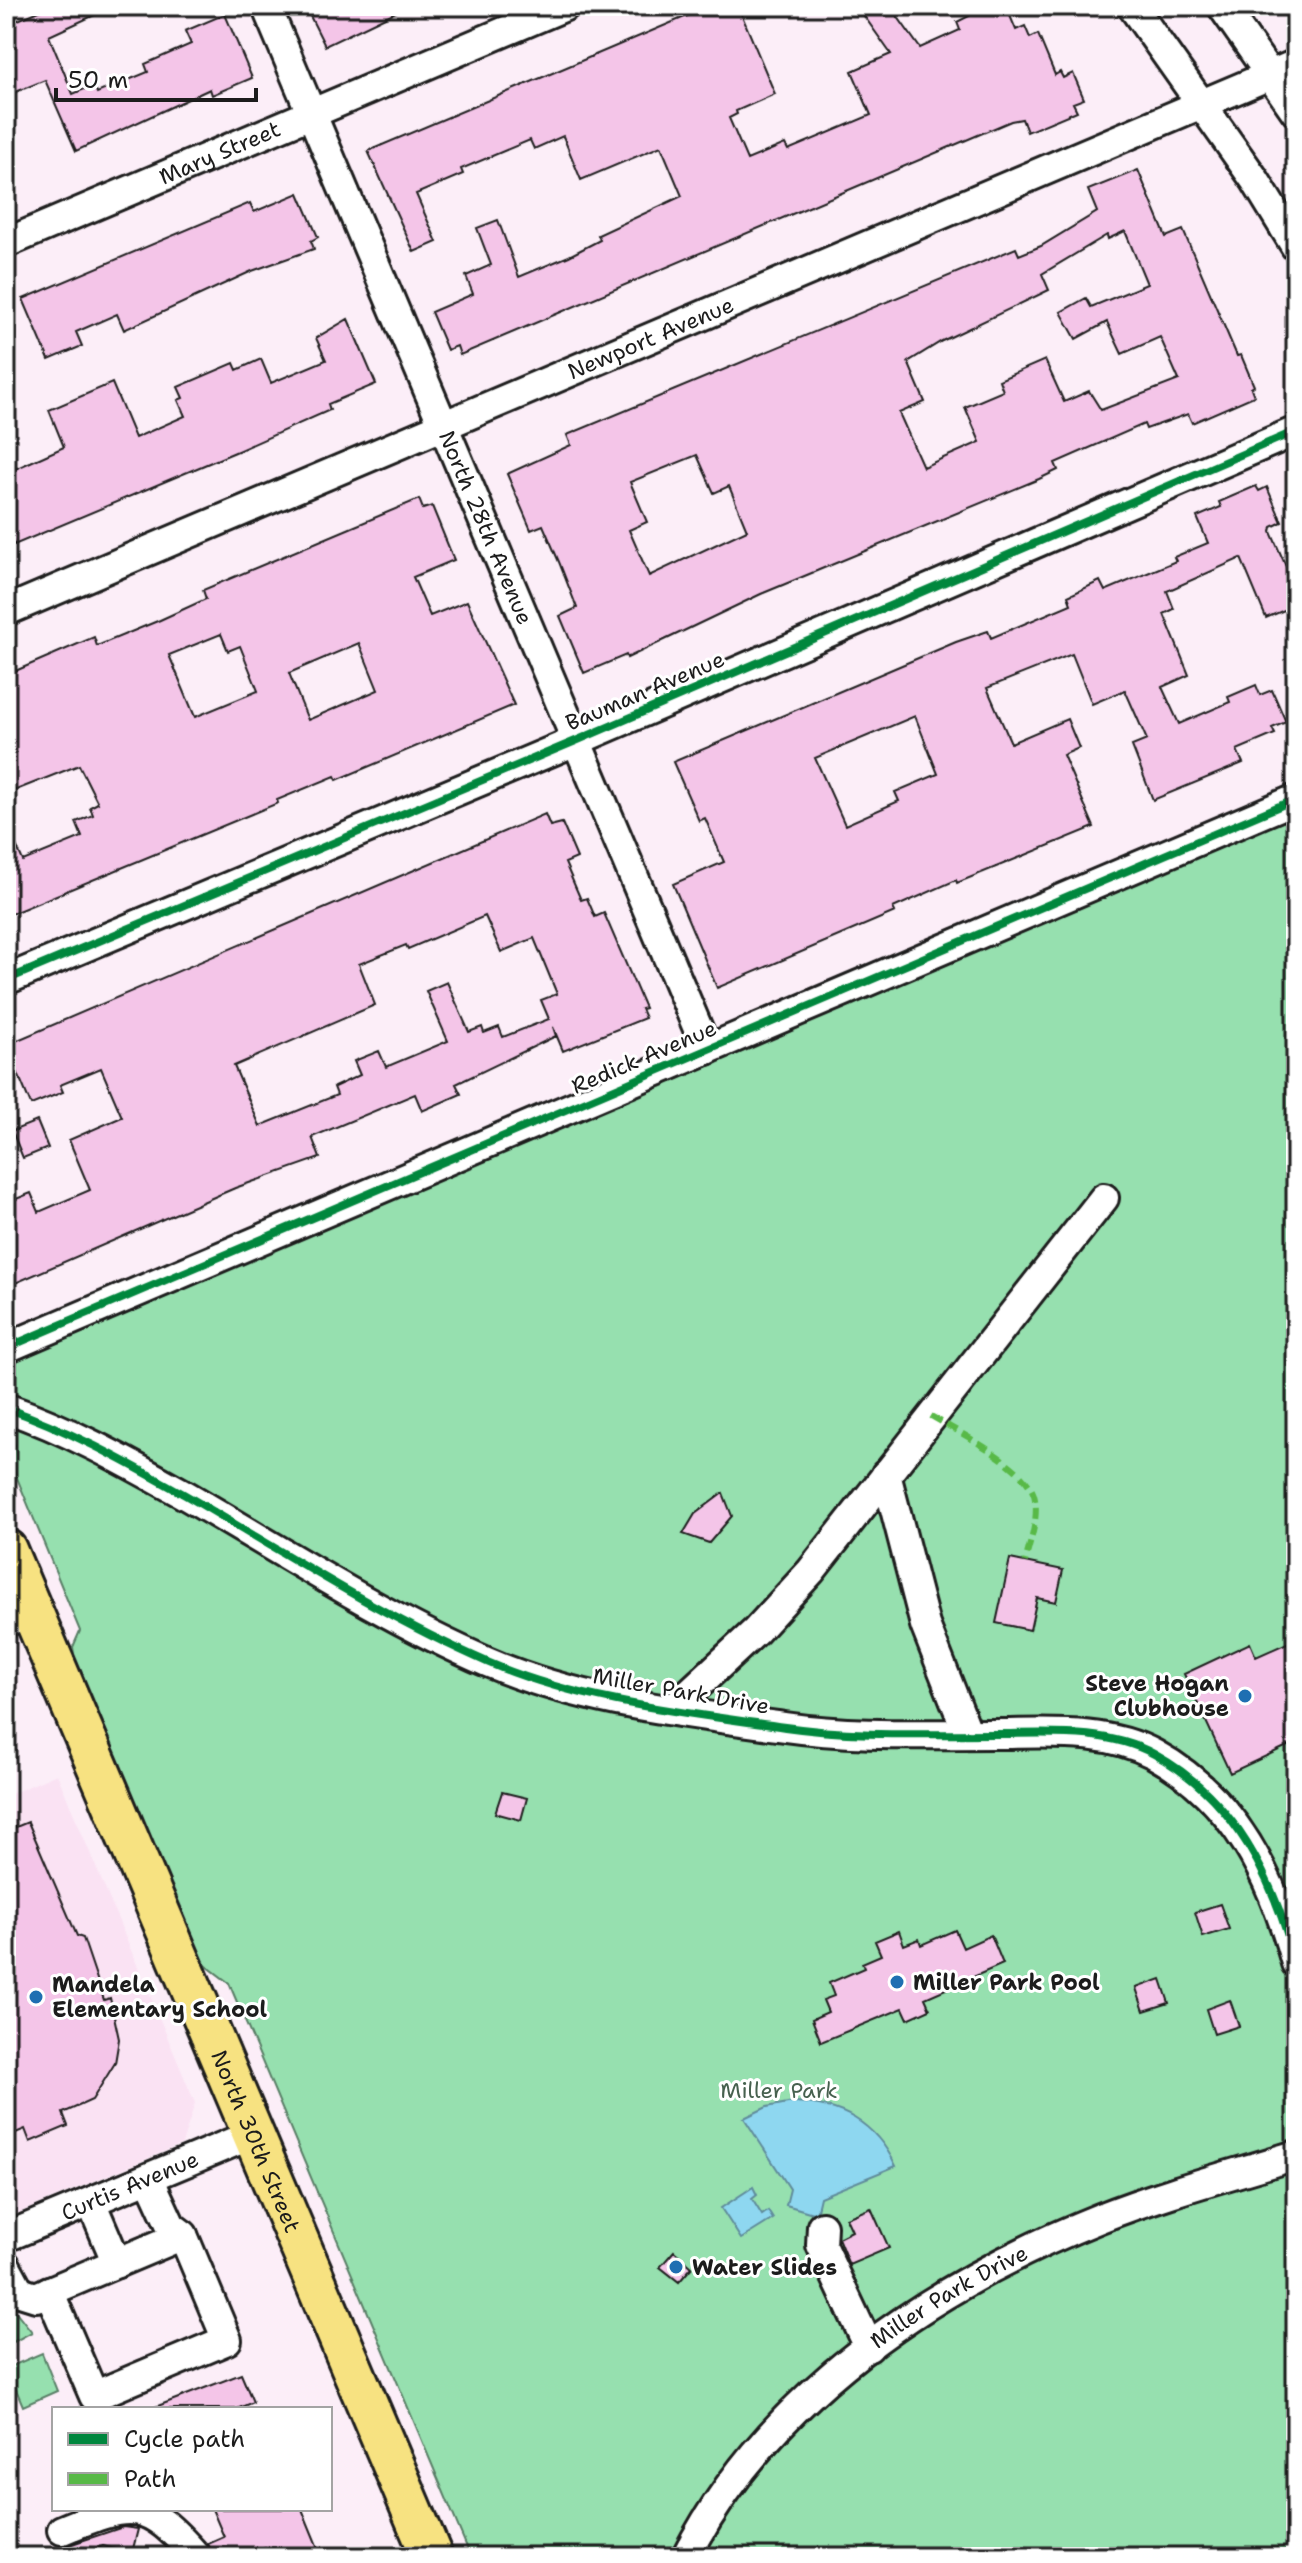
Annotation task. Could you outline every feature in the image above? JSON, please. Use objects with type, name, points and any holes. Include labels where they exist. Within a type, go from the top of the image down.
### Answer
[{"type":"highway","name":"North 30th Street","points":[[6,1550],[19,1617],[253,2134],[432,2557]]},
{"type":"street","name":"North 28th Avenue","points":[[266,6],[707,1050]]},
{"type":"street","name":"Mary Street","points":[[6,243],[565,6]]},
{"type":"street","points":[[1132,6],[1274,208],[1296,247]]},
{"type":"street","points":[[1222,6],[1283,70],[1296,112]]},
{"type":"street","name":"Newport Avenue","points":[[6,611],[1283,70]]},
{"type":"street","name":"Bauman Avenue","points":[[6,980],[578,740],[1296,431]]},
{"type":"street","name":"Redick Avenue","points":[[6,1348],[1296,799]]},
{"type":"street","name":"Miller Park Drive","points":[[672,1709],[795,1589],[1104,1198]]},
{"type":"street","name":"Miller Park Drive","points":[[6,1408],[86,1441],[396,1617],[485,1662],[551,1685],[672,1709],[815,1731],[1101,1736],[1151,1752],[1179,1769],[1216,1801],[1252,1849],[1272,1891],[1296,1963]]},
{"type":"street","points":[[886,1474],[925,1625],[968,1734]]},
{"type":"street","name":"Curtis Avenue","points":[[7,2234],[253,2134]]},
{"type":"street","name":"Miller Park Drive","points":[[686,2557],[739,2471],[792,2412],[869,2347],[962,2285],[1046,2242],[1132,2206],[1296,2155]]},
{"type":"street","points":[[49,2291],[94,2396],[227,2340],[183,2235],[171,2226],[149,2178]]},
{"type":"street","points":[[91,2202],[117,2263]]},
{"type":"street","points":[[822,2226],[821,2245],[869,2347]]},
{"type":"street","points":[[6,2266],[20,2292],[36,2297],[183,2235]]},
{"type":"street","points":[[62,2530],[110,2511]]},
{"type":"street","points":[[136,2511],[166,2523],[197,2557]]},
{"type":"shaded area","points":[[57,1774],[195,2103],[182,2144],[6,2218],[6,1796]]},
{"type":"green space","name":"Miller Park","points":[[1296,814],[1296,2557],[471,2557],[229,1983],[199,1960],[76,1668],[73,1647],[80,1631],[10,1461],[15,1445],[6,1422],[6,1365],[16,1358],[302,1237],[371,1203],[377,1206],[644,1092],[644,1082],[692,1063],[698,1070],[740,1052],[752,1039],[818,1019]]},
{"type":"green space","points":[[6,2299],[32,2332],[6,2346]]},
{"type":"green space","points":[[42,2353],[57,2391],[23,2406],[7,2368]]},
{"type":"water","points":[[793,2102],[826,2107],[855,2118],[878,2138],[896,2166],[820,2197],[816,2214],[786,2205],[790,2189],[744,2118],[767,2107]]},
{"type":"water","points":[[753,2187],[757,2195],[752,2199],[762,2215],[768,2211],[773,2219],[741,2239],[721,2208]]},
{"type":"building","points":[[51,6],[114,6],[49,36],[73,94],[94,85],[97,93],[148,72],[145,64],[191,44],[185,31],[225,14],[252,78],[212,95],[210,89],[76,151],[45,80],[6,96],[6,25]]},
{"type":"building","points":[[305,6],[408,6],[325,46]]},
{"type":"building","points":[[696,6],[738,6],[775,94],[736,111],[737,114],[729,118],[747,160],[785,144],[788,150],[871,115],[852,71],[891,54],[857,6],[890,6],[920,48],[960,30],[957,22],[969,16],[965,6],[1006,6],[1016,30],[1025,26],[1030,38],[1038,34],[1055,75],[1060,72],[1063,78],[1073,73],[1084,99],[1073,103],[1077,111],[1027,132],[1022,119],[1011,121],[460,355],[457,346],[447,350],[431,312],[473,294],[466,276],[491,265],[477,228],[498,220],[519,277],[569,256],[600,240],[598,235],[682,196],[661,146],[581,180],[563,136],[534,149],[530,140],[461,169],[463,174],[416,194],[437,242],[414,252],[368,151],[699,11]]},
{"type":"building","points":[[1138,170],[1166,237],[1183,230],[1237,356],[1241,355],[1254,386],[1251,388],[1254,396],[1192,423],[1188,414],[1146,429],[1144,424],[1055,463],[1058,470],[1039,479],[761,594],[627,658],[626,655],[584,673],[560,616],[577,608],[543,525],[531,530],[507,474],[571,445],[567,435],[1016,248],[1019,255],[1041,246],[1097,212],[1088,190]],"holes":[[[1125,231],[1147,284],[1091,307],[1086,298],[1061,312],[1076,339],[1107,322],[1122,354],[1160,337],[1179,380],[1101,410],[1089,391],[1064,402],[1045,360],[999,380],[1003,391],[965,407],[980,442],[923,467],[899,413],[925,402],[908,362],[942,341],[1049,290],[1042,274],[1107,235],[1108,239]],[[697,455],[714,493],[729,486],[747,530],[649,576],[629,530],[647,522],[630,482]]]},
{"type":"building","points":[[299,193],[318,237],[311,241],[314,249],[252,271],[124,330],[117,314],[76,332],[82,346],[49,360],[23,299],[250,203],[254,212]]},
{"type":"building","points":[[348,319],[376,384],[328,404],[330,410],[14,545],[6,526],[6,473],[64,447],[49,410],[112,383],[135,438],[185,416],[178,400],[183,398],[178,387],[234,363],[237,370],[261,359],[271,383],[326,360],[316,338]]},
{"type":"building","points":[[1256,486],[1259,491],[1267,487],[1282,522],[1272,527],[1271,532],[1291,578],[1296,575],[1296,605],[1266,618],[1241,558],[1167,591],[1174,609],[1164,614],[1189,675],[1162,687],[1179,724],[1230,702],[1228,697],[1256,685],[1260,695],[1272,690],[1286,722],[1272,728],[1275,734],[1237,750],[1243,763],[1153,800],[1132,746],[1147,740],[1125,690],[1092,704],[1072,654],[987,688],[1011,743],[1067,719],[1079,748],[1063,755],[1094,827],[957,883],[956,880],[893,908],[895,912],[717,988],[673,884],[724,862],[705,818],[699,821],[673,762],[956,642],[988,631],[991,638],[1071,604],[1068,596],[1100,581],[1105,591],[1176,561],[1174,557],[1208,543],[1197,517],[1221,507],[1219,502]],"holes":[[[915,716],[938,774],[895,792],[899,801],[845,825],[815,758]]]},
{"type":"building","points":[[419,499],[423,509],[432,506],[454,560],[413,577],[430,616],[467,601],[514,705],[337,780],[335,776],[277,800],[278,803],[6,916],[6,822],[23,861],[82,837],[76,822],[93,815],[90,807],[98,803],[79,765],[6,794],[6,675],[94,637],[97,646],[160,620],[206,599],[203,590]],"holes":[[[221,634],[228,651],[240,646],[258,691],[195,717],[169,655]],[[359,643],[378,690],[308,720],[289,673]]]},
{"type":"building","points":[[545,814],[550,826],[562,823],[577,858],[565,863],[581,900],[587,898],[595,917],[604,913],[645,1008],[641,1009],[645,1018],[563,1051],[553,1027],[556,1036],[456,1084],[461,1094],[422,1111],[415,1094],[312,1137],[320,1158],[235,1188],[6,1287],[6,1203],[31,1193],[39,1212],[90,1190],[69,1140],[122,1117],[101,1068],[60,1085],[63,1092],[31,1105],[6,1045]],"holes":[[[485,916],[501,952],[534,938],[557,994],[541,1000],[549,1019],[503,1037],[499,1027],[484,1033],[482,1027],[469,1032],[447,982],[426,991],[448,1041],[386,1067],[379,1051],[354,1061],[360,1075],[334,1087],[337,1095],[260,1126],[234,1066],[375,1005],[359,964],[406,945],[408,949]]]},
{"type":"building","points":[[37,1121],[48,1148],[23,1158],[12,1131]]},
{"type":"building","points":[[723,1493],[732,1516],[709,1543],[683,1534],[695,1514]]},
{"type":"building","points":[[1010,1559],[1063,1570],[1056,1602],[1037,1598],[1030,1630],[996,1623]]},
{"type":"building","name":"Steve Hogan Clubhouse","points":[[1296,1639],[1296,1742],[1230,1773],[1184,1674],[1250,1643],[1256,1657]]},
{"type":"building","points":[[502,1792],[527,1798],[521,1820],[495,1813]]},
{"type":"building","points":[[28,1822],[77,1936],[83,1938],[104,2000],[110,1998],[119,2039],[115,2063],[92,2100],[63,2113],[68,2126],[30,2142],[25,2129],[6,2137],[6,1831]]},
{"type":"building","points":[[1220,1904],[1229,1929],[1203,1937],[1195,1912]]},
{"type":"building","name":"Miller Park Pool","points":[[955,1930],[963,1948],[991,1935],[1003,1964],[925,1998],[930,2009],[908,2019],[903,2008],[821,2042],[812,2019],[828,2012],[823,2000],[834,1996],[829,1983],[864,1968],[862,1963],[881,1955],[875,1941],[899,1931],[904,1945],[919,1939],[921,1945]]},
{"type":"building","points":[[1161,1979],[1169,2003],[1144,2011],[1136,1988]]},
{"type":"building","points":[[1230,2000],[1239,2026],[1214,2034],[1206,2009]]},
{"type":"building","points":[[871,2208],[889,2248],[849,2265],[838,2238],[852,2231],[846,2218]]},
{"type":"building","name":"Water Slides","points":[[674,2251],[692,2267],[679,2282],[660,2267]]},
{"type":"building","points":[[241,2374],[253,2402],[242,2407],[155,2407]]},
{"type":"building","points":[[213,2511],[303,2511],[318,2548],[296,2557],[269,2557],[265,2548],[244,2557],[214,2557],[208,2544],[224,2537]]},
{"type":"building","points":[[123,2527],[138,2529],[132,2553],[103,2546],[74,2557],[69,2545]]},
{"type":"marked path","points":[[931,1416],[989,1450],[1028,1483],[1034,1495],[1036,1512],[1025,1562]]},
{"type":"cycle path","points":[[6,980],[578,740],[1296,431]]},
{"type":"cycle path","points":[[6,1348],[1296,799]]},
{"type":"cycle path","points":[[6,1408],[53,1426],[121,1459],[410,1625],[487,1662],[558,1687],[671,1711],[811,1730],[889,1734],[1075,1734],[1116,1740],[1154,1754],[1207,1793],[1247,1843],[1276,1901],[1296,1963]]},
{"type":"place","name":"Steve Hogan Clubhouse","points":[[1245,1696]]},
{"type":"place","name":"Miller Park Pool","points":[[897,1982]]},
{"type":"place","name":"Mandela Elementary School","points":[[36,1997]]},
{"type":"place","name":"Water Slides","points":[[676,2267]]}]
